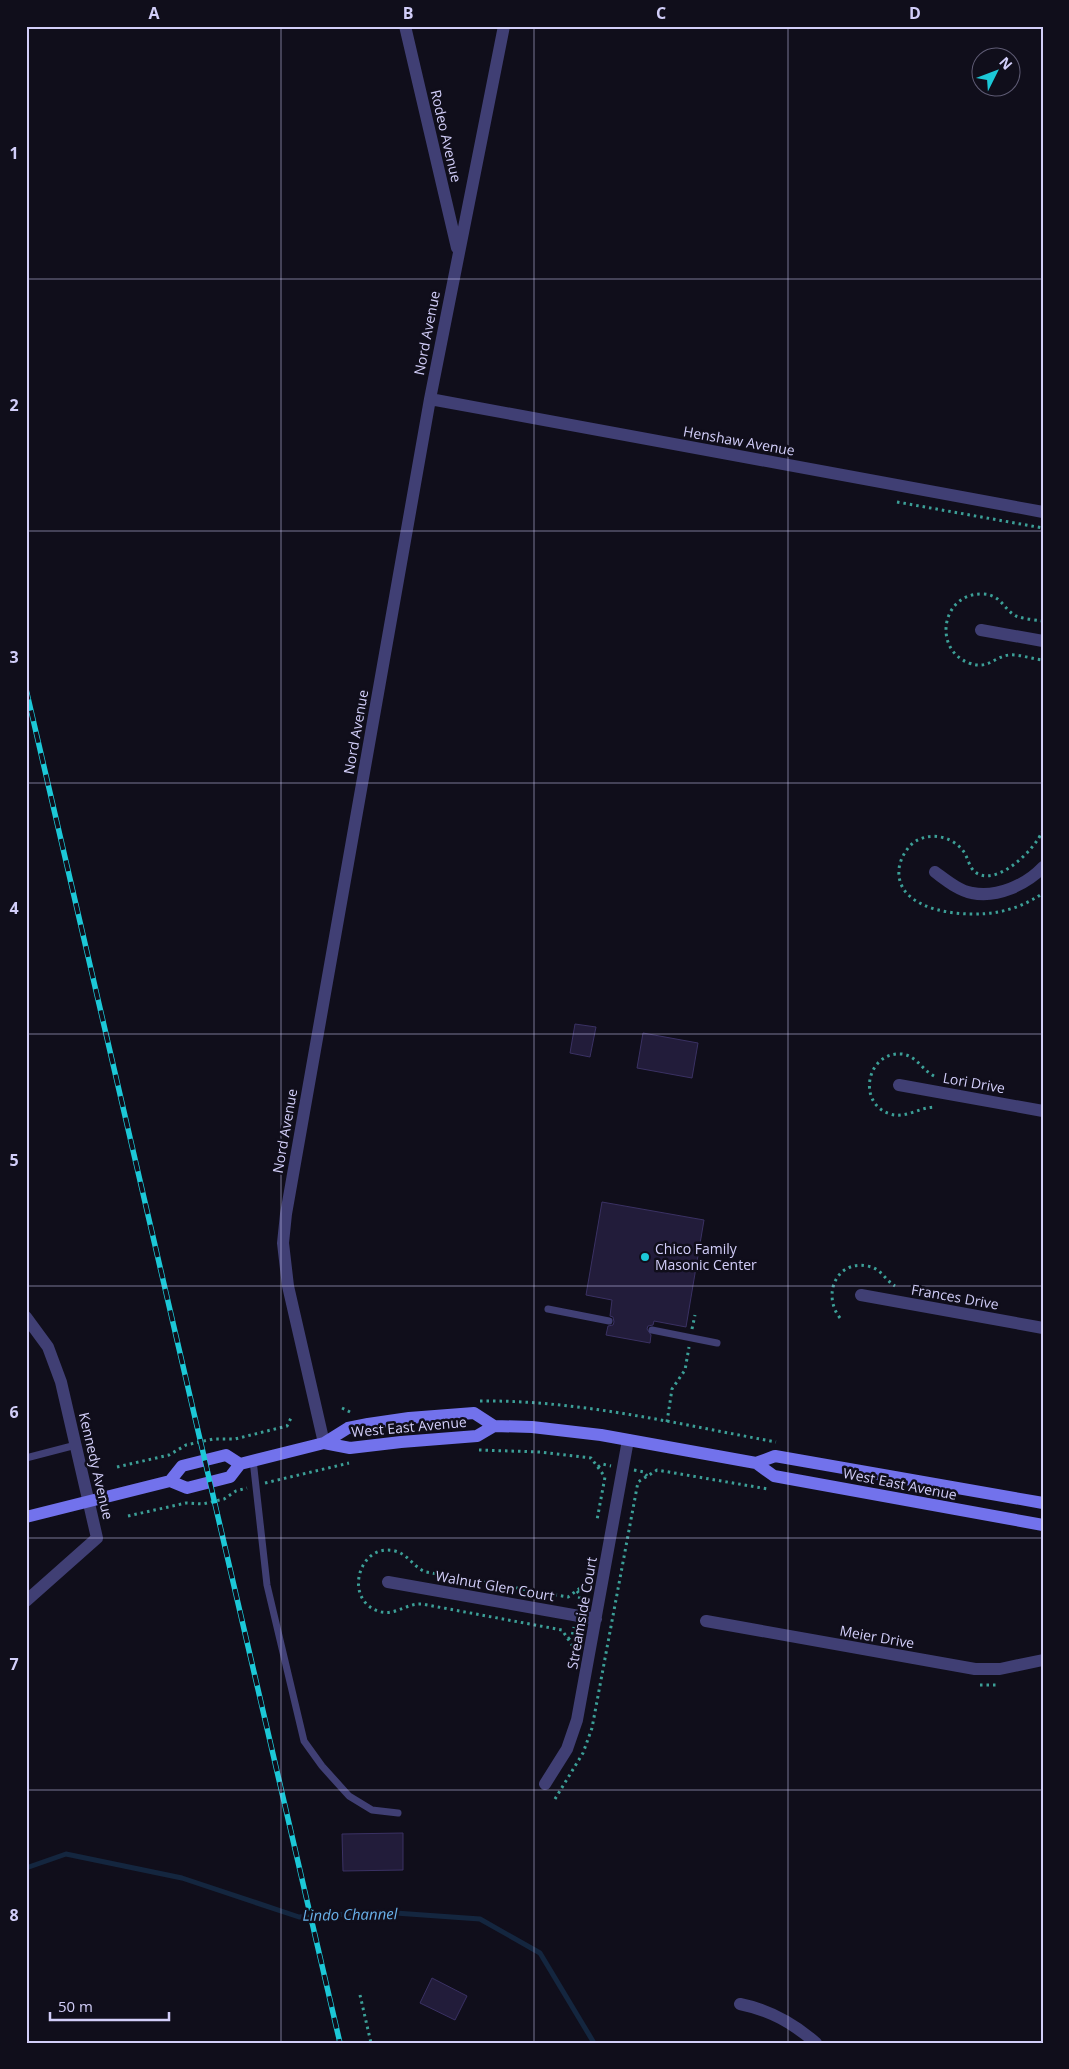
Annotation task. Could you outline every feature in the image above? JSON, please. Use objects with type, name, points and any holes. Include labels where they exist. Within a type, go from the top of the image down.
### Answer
[{"type":"main road","name":"West East Avenue","points":[[170,1481],[187,1488],[230,1477],[240,1464],[324,1443],[348,1428],[409,1418],[474,1413],[494,1426],[562,1430],[756,1463],[774,1476],[1043,1525]]},
{"type":"main road","name":"West East Avenue","points":[[324,1443],[350,1448],[477,1436],[494,1426]]},
{"type":"main road","name":"West East Avenue","points":[[26,1517],[170,1481],[182,1466],[226,1454],[240,1464]]},
{"type":"main road","name":"West East Avenue","points":[[756,1463],[775,1456],[1043,1503]]},
{"type":"street","name":"Rodeo Avenue","points":[[405,26],[458,253]]},
{"type":"street","name":"Nord Avenue","points":[[324,1443],[288,1286],[284,1258],[284,1229],[430,399],[504,26]]},
{"type":"street","name":"Henshaw Avenue","points":[[430,399],[1043,512]]},
{"type":"street","points":[[981,630],[1043,640]]},
{"type":"street","points":[[935,872],[963,890],[985,894],[1013,888],[1043,867]]},
{"type":"street","name":"Lori Drive","points":[[899,1085],[1043,1111]]},
{"type":"street","name":"Frances Drive","points":[[861,1295],[1043,1328]]},
{"type":"street","name":"Kennedy Avenue","points":[[26,1317],[48,1347],[61,1382],[97,1538],[26,1601]]},
{"type":"street","name":"Streamside Court","points":[[545,1784],[560,1762],[573,1734],[582,1702],[628,1440]]},
{"type":"street","name":"Walnut Glen Court","points":[[388,1582],[596,1619]]},
{"type":"street","name":"Meier Drive","points":[[706,1621],[975,1669],[1000,1669],[1043,1660]]},
{"type":"street","points":[[740,2004],[758,2008],[785,2020],[816,2043]]},
{"type":"lane","points":[[548,1309],[609,1321]]},
{"type":"lane","points":[[652,1330],[717,1343]]},
{"type":"lane","points":[[26,1458],[76,1445]]},
{"type":"lane","points":[[253,1460],[268,1584],[304,1740],[322,1766],[350,1796],[372,1810],[398,1813]]},
{"type":"path","points":[[897,502],[1043,528]]},
{"type":"path","points":[[667,1422],[672,1389],[685,1370],[695,1315]]},
{"type":"path","points":[[478,1401],[529,1402],[574,1406],[784,1443]]},
{"type":"path","points":[[342,1408],[348,1413],[357,1411]]},
{"type":"path","points":[[478,1450],[540,1452],[591,1458],[605,1477],[596,1525]]},
{"type":"path","points":[[128,1516],[186,1503],[203,1504],[224,1498],[236,1491],[358,1461]]},
{"type":"path","points":[[555,1799],[577,1764],[592,1728],[638,1482],[657,1470],[774,1490]]},
{"type":"path","points":[[573,1655],[574,1648],[562,1630],[422,1604],[412,1604],[394,1612],[378,1611],[370,1607],[361,1596],[357,1581],[364,1562],[376,1554],[388,1550],[402,1554],[417,1568],[426,1572],[568,1598],[587,1584],[588,1574]]},
{"type":"path","points":[[360,1994],[371,2043]]},
{"type":"building","points":[[575,1024],[596,1027],[590,1057],[570,1053]]},
{"type":"building","points":[[643,1033],[698,1043],[692,1078],[637,1068]]},
{"type":"building","name":"Chico Family Masonic Center","points":[[602,1202],[704,1220],[686,1327],[654,1321],[653,1325],[648,1326],[647,1329],[651,1335],[650,1343],[606,1335],[608,1326],[613,1325],[614,1322],[613,1317],[610,1316],[612,1300],[586,1295]]},
{"type":"building","points":[[403,1833],[403,1870],[343,1871],[342,1834]]},
{"type":"building","points":[[432,1978],[467,1996],[455,2020],[420,2003]]},
{"type":"waterway","name":"Lindo Channel","points":[[26,1868],[66,1854],[182,1878],[299,1917],[381,1912],[480,1919],[540,1953],[594,2043]]},
{"type":"railway","points":[[26,689],[340,2043]]},
{"type":"place","name":"Chico Family Masonic Center","points":[[645,1257]]}]
